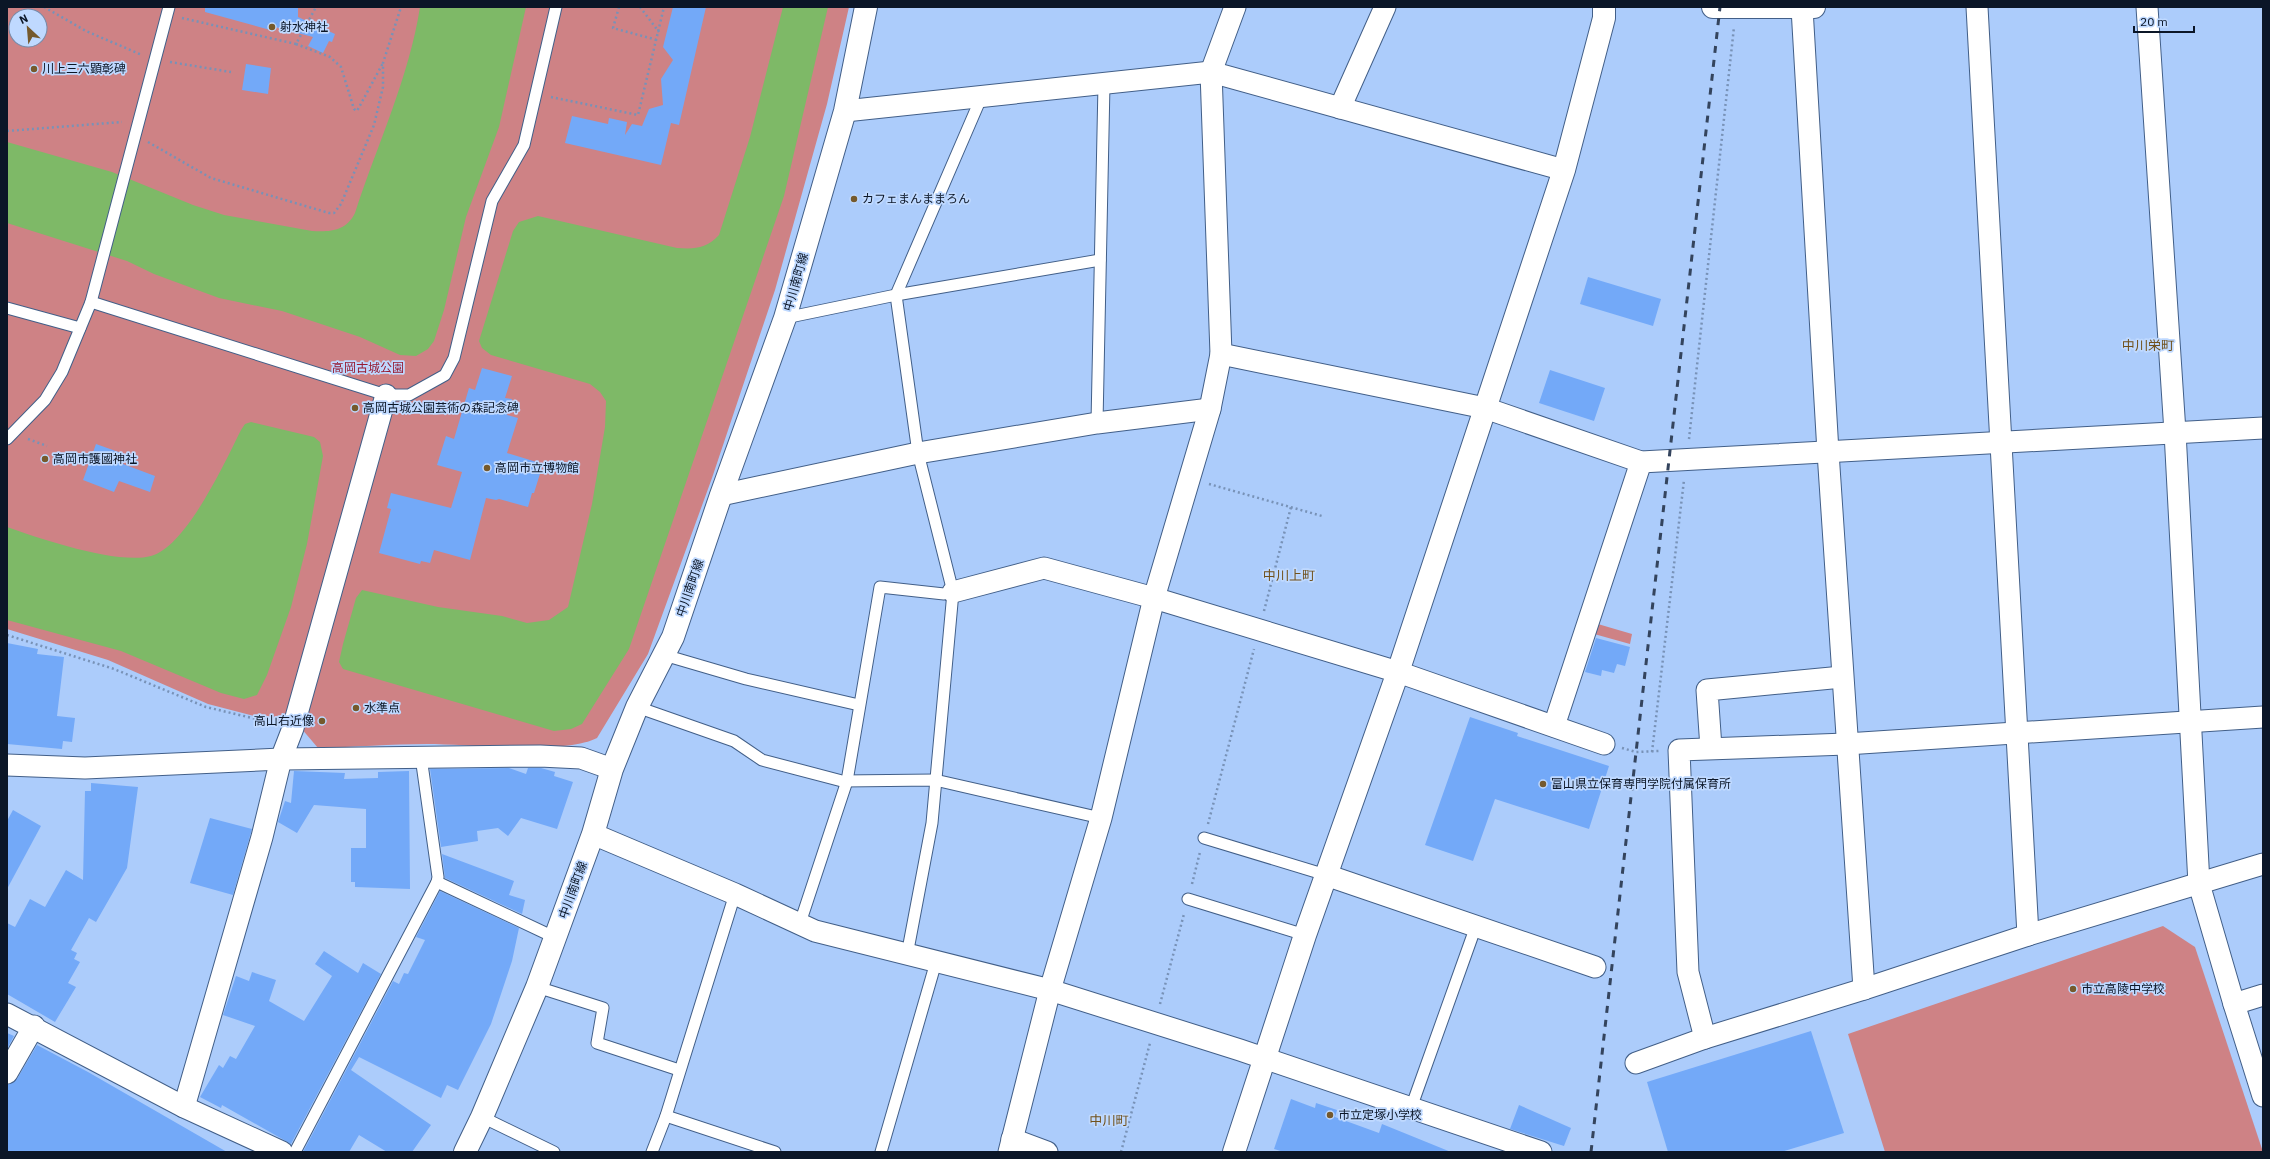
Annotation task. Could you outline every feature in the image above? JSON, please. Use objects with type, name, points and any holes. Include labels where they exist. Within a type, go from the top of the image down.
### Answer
[{"type":"street","name":"中川南町線","points":[[464,1152],[482,1117],[537,987],[593,834],[612,769],[637,707],[673,637],[721,495],[785,318],[845,111],[866,7]]},
{"type":"street","points":[[1047,1152],[1011,1146],[1050,990],[1101,818],[1154,598],[1210,408],[1221,354],[1212,72],[1236,7]]},
{"type":"street","points":[[1340,108],[1385,7]]},
{"type":"street","points":[[1234,1152],[1266,1059],[1305,934],[1398,672],[1564,170],[1604,18],[1604,7]]},
{"type":"street","points":[[1713,7],[1808,8],[1828,452],[1846,744],[1864,989]]},
{"type":"street","points":[[1977,7],[2028,935]]},
{"type":"street","points":[[2147,7],[2175,432],[2199,884],[2263,1096]]},
{"type":"street","points":[[845,111],[981,98],[1212,72],[1564,170]]},
{"type":"street","points":[[1221,354],[1485,408],[1641,462],[2263,428]]},
{"type":"street","points":[[184,1107],[262,837],[281,759],[293,728],[386,395]]},
{"type":"street","points":[[721,495],[918,453],[1097,423],[1210,408]]},
{"type":"street","points":[[1554,726],[1641,462]]},
{"type":"street","points":[[953,592],[1044,568],[1154,598],[1398,672],[1604,744]]},
{"type":"street","points":[[1711,748],[1707,690],[1842,677]]},
{"type":"street","points":[[1705,1038],[1688,972],[1680,750],[1846,744],[2263,717]]},
{"type":"street","points":[[7,766],[85,768],[281,759],[421,757],[578,758],[612,769]]},
{"type":"street","points":[[593,834],[735,894],[815,931],[1050,990],[1266,1059],[1532,1150]]},
{"type":"street","points":[[1636,1063],[1705,1038],[1864,989],[2028,935],[2263,864]]},
{"type":"street","points":[[1326,875],[1595,967]]},
{"type":"street","points":[[2234,1004],[2263,995]]},
{"type":"street","points":[[7,1014],[34,1026],[184,1107],[282,1152]]},
{"type":"street","points":[[7,1073],[34,1026]]},
{"type":"lane","points":[[91,302],[386,395],[409,395],[446,375],[454,358],[492,201],[524,145],[556,7]]},
{"type":"lane","points":[[7,439],[45,400],[62,372],[91,302],[154,60],[169,9]]},
{"type":"lane","points":[[1097,423],[1104,84]]},
{"type":"lane","points":[[907,955],[932,823],[953,592],[918,453],[896,295],[981,98]]},
{"type":"lane","points":[[785,318],[896,295],[1100,260]]},
{"type":"lane","points":[[7,308],[80,328]]},
{"type":"lane","points":[[800,923],[847,781],[880,587],[944,594],[953,592]]},
{"type":"lane","points":[[664,655],[746,679],[859,705]]},
{"type":"lane","points":[[637,707],[734,741],[762,760],[847,781],[935,780],[1101,818]]},
{"type":"lane","points":[[295,1152],[437,882],[438,877],[421,757]]},
{"type":"lane","points":[[1204,838],[1326,875]]},
{"type":"lane","points":[[437,882],[556,938]]},
{"type":"lane","points":[[652,1152],[666,1116],[678,1070],[735,894]]},
{"type":"lane","points":[[1188,898],[1305,934]]},
{"type":"lane","points":[[1412,1108],[1476,926]]},
{"type":"lane","points":[[881,1152],[936,962]]},
{"type":"lane","points":[[537,987],[603,1008],[597,1043],[678,1070]]},
{"type":"lane","points":[[666,1116],[775,1152]]},
{"type":"lane","points":[[482,1117],[554,1152]]},
{"type":"path","points":[[44,7],[86,31],[154,60],[230,72]]},
{"type":"path","points":[[296,44],[316,7]]},
{"type":"path","points":[[169,9],[296,44],[330,57],[341,67],[354,109],[357,111],[383,63],[400,7]]},
{"type":"path","points":[[619,7],[613,28],[657,40]]},
{"type":"path","points":[[640,7],[658,32]]},
{"type":"path","points":[[550,97],[638,115],[664,7]]},
{"type":"path","points":[[1652,752],[1736,8]]},
{"type":"path","points":[[135,135],[163,149],[211,178],[249,191],[329,213],[334,213],[341,204],[374,125],[383,87],[383,63]]},
{"type":"path","points":[[7,131],[138,121]]},
{"type":"path","points":[[1189,478],[1322,516]]},
{"type":"path","points":[[7,635],[114,669],[206,707],[293,728]]},
{"type":"path","points":[[1604,744],[1636,752],[1680,750]]},
{"type":"green space","name":"高岡古城公園","points":[[7,7],[849,7],[827,104],[775,290],[712,478],[648,654],[597,738],[582,743],[540,747],[400,744],[318,748],[301,728],[208,704],[108,660],[7,629]]},
{"type":"green space","points":[[1591,622],[1632,634],[1630,644],[1587,632]]},
{"type":"green space","name":"市立高陵中学校","points":[[2163,926],[2195,947],[2263,1152],[1885,1152],[1848,1034]]},
{"type":"shaded area","points":[[420,7],[526,7],[499,127],[466,217],[444,310],[434,341],[428,349],[416,356],[400,355],[360,337],[282,311],[219,298],[154,274],[127,261],[7,223],[7,142],[112,172],[193,205],[224,215],[312,231],[325,231],[342,227],[347,224],[355,213],[392,111],[408,60]]},
{"type":"shaded area","points":[[783,7],[828,7],[784,196],[629,649],[582,724],[571,729],[554,731],[343,669],[339,662],[343,644],[356,598],[362,590],[438,607],[502,616],[527,623],[549,620],[568,607],[592,504],[605,427],[606,401],[600,392],[590,384],[491,355],[482,348],[479,341],[513,231],[519,222],[538,216],[677,248],[705,246],[714,240],[719,235],[750,137]]},
{"type":"shaded area","points":[[251,422],[314,437],[320,442],[323,456],[307,544],[291,607],[267,675],[257,695],[244,699],[221,693],[121,651],[7,620],[7,527],[59,544],[100,554],[137,558],[151,556],[164,549],[178,537],[191,521],[215,482],[241,430],[245,424]]},
{"type":"building","name":"射水神社","points":[[205,7],[298,7],[298,17],[335,34],[332,42],[329,41],[323,53],[308,46],[313,37],[271,26],[270,30],[205,12]]},
{"type":"building","points":[[673,7],[706,7],[679,125],[671,123],[661,165],[565,143],[572,116],[608,124],[609,118],[627,122],[625,135],[632,124],[642,126],[649,109],[663,105],[661,79],[673,60],[663,47]]},
{"type":"building","points":[[246,64],[271,68],[268,94],[242,90]]},
{"type":"building","points":[[1588,277],[1661,299],[1653,326],[1580,304]]},
{"type":"building","points":[[482,368],[512,376],[505,398],[512,399],[507,415],[518,418],[507,453],[543,464],[528,507],[499,499],[496,500],[486,498],[470,560],[434,550],[430,563],[421,561],[420,564],[379,553],[391,509],[387,508],[391,493],[451,508],[462,472],[437,465],[446,436],[454,439],[469,388],[475,390]]},
{"type":"building","points":[[1550,370],[1605,388],[1594,421],[1539,403]]},
{"type":"building","points":[[96,444],[127,455],[123,464],[155,476],[150,492],[119,481],[114,492],[83,480]]},
{"type":"building","points":[[1596,638],[1630,647],[1625,666],[1617,664],[1614,673],[1602,670],[1601,676],[1585,672]]},
{"type":"building","points":[[7,643],[38,649],[37,654],[64,657],[57,716],[75,718],[72,742],[63,741],[62,749],[7,744]]},
{"type":"building","points":[[1470,717],[1518,733],[1517,736],[1609,766],[1589,829],[1495,799],[1473,861],[1425,845]]},
{"type":"building","points":[[509,768],[526,774],[528,768],[541,768],[555,772],[554,776],[573,782],[557,829],[521,818],[508,836],[498,828],[477,831],[478,841],[441,847],[430,769]]},
{"type":"building","points":[[294,771],[345,773],[344,779],[378,778],[378,772],[409,771],[410,889],[355,887],[355,882],[351,882],[351,848],[366,848],[366,809],[314,805],[297,833],[278,822],[285,801],[291,803]]},
{"type":"building","points":[[91,783],[138,787],[127,868],[96,922],[89,918],[71,950],[77,953],[74,959],[80,962],[68,983],[76,987],[55,1022],[7,994],[7,923],[15,927],[30,899],[45,907],[66,870],[83,880],[85,791],[91,791]]},
{"type":"building","points":[[13,810],[41,826],[7,889],[7,821]]},
{"type":"building","points":[[210,818],[252,829],[233,895],[190,883]]},
{"type":"building","points":[[442,854],[514,881],[509,895],[525,900],[522,914],[445,878]]},
{"type":"building","points":[[440,891],[519,928],[512,961],[491,1024],[458,1090],[447,1085],[441,1098],[359,1057],[351,1070],[431,1125],[412,1152],[387,1152],[359,1135],[349,1152],[303,1152],[393,981],[399,984],[404,973],[408,974],[425,940],[416,937]]},
{"type":"building","points":[[324,951],[358,973],[363,963],[381,974],[291,1144],[222,1105],[221,1108],[200,1097],[219,1065],[223,1068],[230,1056],[236,1059],[255,1026],[223,1015],[236,976],[249,981],[252,972],[276,980],[269,1001],[304,1021],[332,976],[315,964]]},
{"type":"building","points":[[1811,1031],[1844,1133],[1781,1152],[1668,1152],[1647,1082]]},
{"type":"building","points":[[7,1033],[14,1036],[7,1049]]},
{"type":"building","points":[[37,1045],[88,1072],[227,1152],[7,1152],[7,1085],[17,1079]]},
{"type":"building","points":[[1291,1099],[1315,1108],[1316,1103],[1337,1110],[1335,1117],[1379,1133],[1382,1124],[1451,1152],[1284,1152],[1274,1149]]},
{"type":"building","points":[[1519,1105],[1571,1128],[1564,1146],[1510,1129]]},
{"type":"railway","points":[[1591,1152],[1720,7]]},
{"type":"place","name":"射水神社","points":[[272,27]]},
{"type":"place","name":"川上三六顕彰碑","points":[[34,69]]},
{"type":"place","name":"カフェまんままろん","points":[[854,199]]},
{"type":"place","name":"高岡古城公園芸術の森記念碑","points":[[355,408]]},
{"type":"place","name":"高岡市護國神社","points":[[45,459]]},
{"type":"place","name":"高岡市立博物館","points":[[487,468]]},
{"type":"place","name":"水準点","points":[[356,708]]},
{"type":"place","name":"高山右近像","points":[[322,721]]},
{"type":"place","name":"富山県立保育専門学院付属保育所","points":[[1543,784]]},
{"type":"place","name":"市立高陵中学校","points":[[2073,989]]},
{"type":"place","name":"市立定塚小学校","points":[[1330,1115]]},
{"type":"district","name":"中川栄町","points":[[2148,345]]},
{"type":"district","name":"中川上町","points":[[1289,575]]},
{"type":"district","name":"中川町","points":[[1109,1120]]}]
